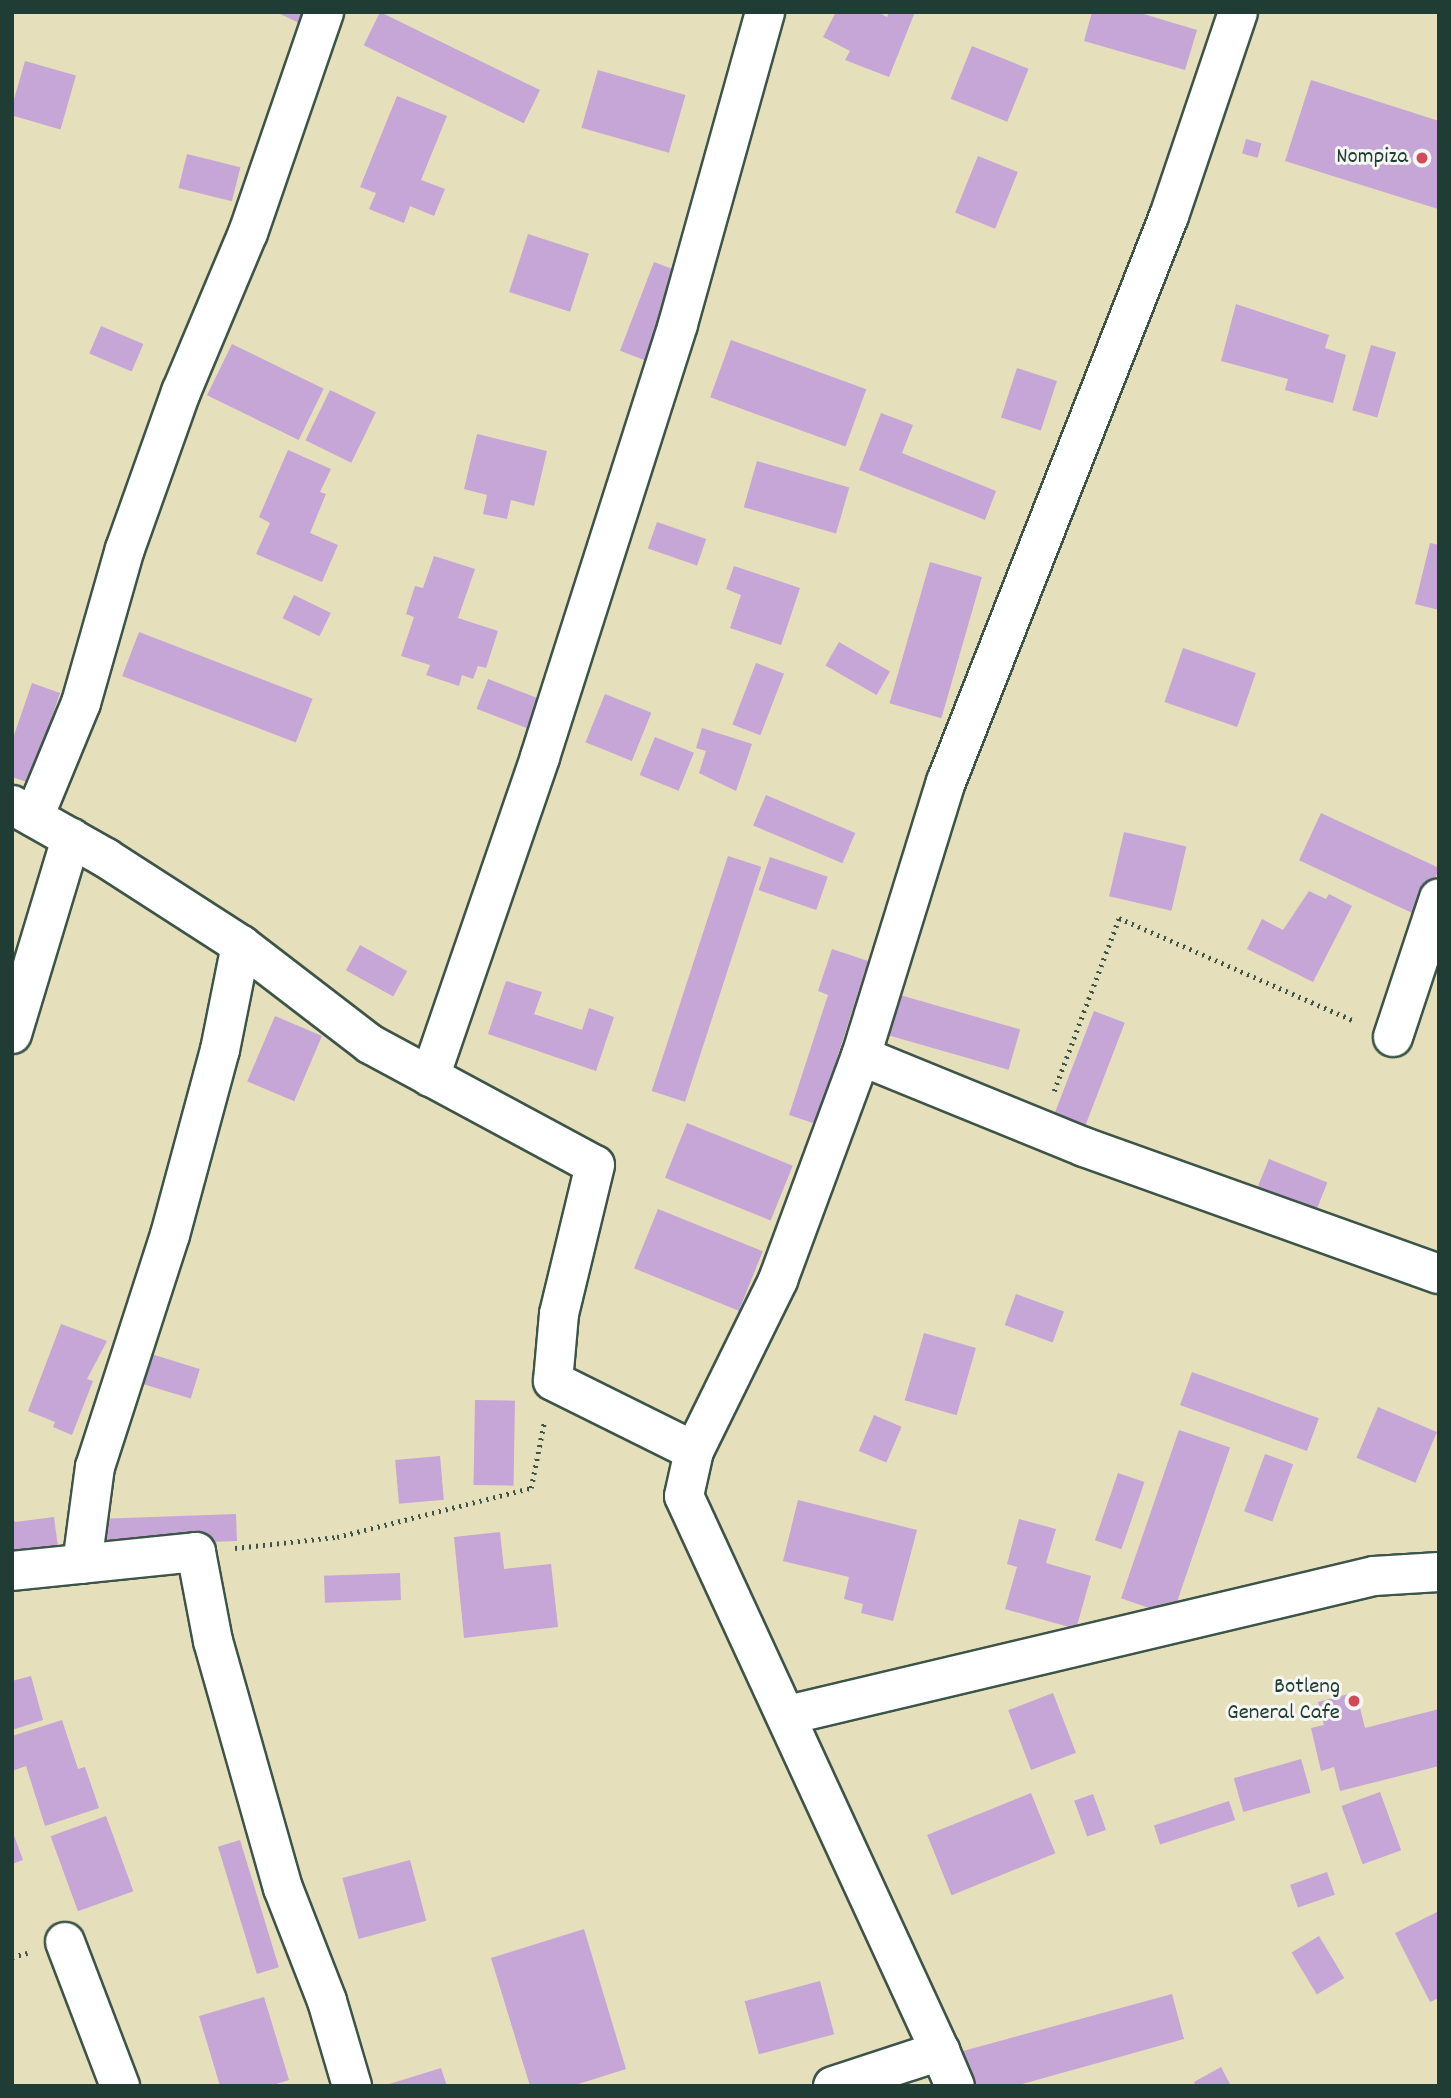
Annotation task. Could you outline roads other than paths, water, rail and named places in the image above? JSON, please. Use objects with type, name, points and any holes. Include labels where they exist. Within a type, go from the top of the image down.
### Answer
[{"type":"street","points":[[324,12],[248,233],[181,392],[125,549],[81,704],[23,811],[71,838],[241,946],[370,1044],[595,1165],[559,1314],[553,1381],[694,1451]]},
{"type":"street","points":[[430,1077],[540,757],[678,324],[765,12]]},
{"type":"street","points":[[955,2086],[788,1715],[684,1496],[694,1451],[778,1280],[860,1056],[946,782],[1169,215],[1238,12]]},
{"type":"street","points":[[12,1034],[71,838]]},
{"type":"street","points":[[1393,1037],[1439,898]]},
{"type":"street","points":[[82,1564],[95,1467],[170,1235],[220,1050],[241,946]]},
{"type":"street","points":[[860,1056],[1040,1128],[1439,1274]]},
{"type":"street","points":[[12,1571],[196,1552],[213,1642],[283,1888],[327,2001],[352,2086]]},
{"type":"street","points":[[788,1715],[1374,1576],[1439,1572]]},
{"type":"street","points":[[65,1942],[120,2086]]},
{"type":"street","points":[[833,2086],[940,2051]]},
{"type":"place","name":"Nompiza","points":[[1422,158]]},
{"type":"place","name":"Botleng General Cafe","points":[[1354,1701]]}]
